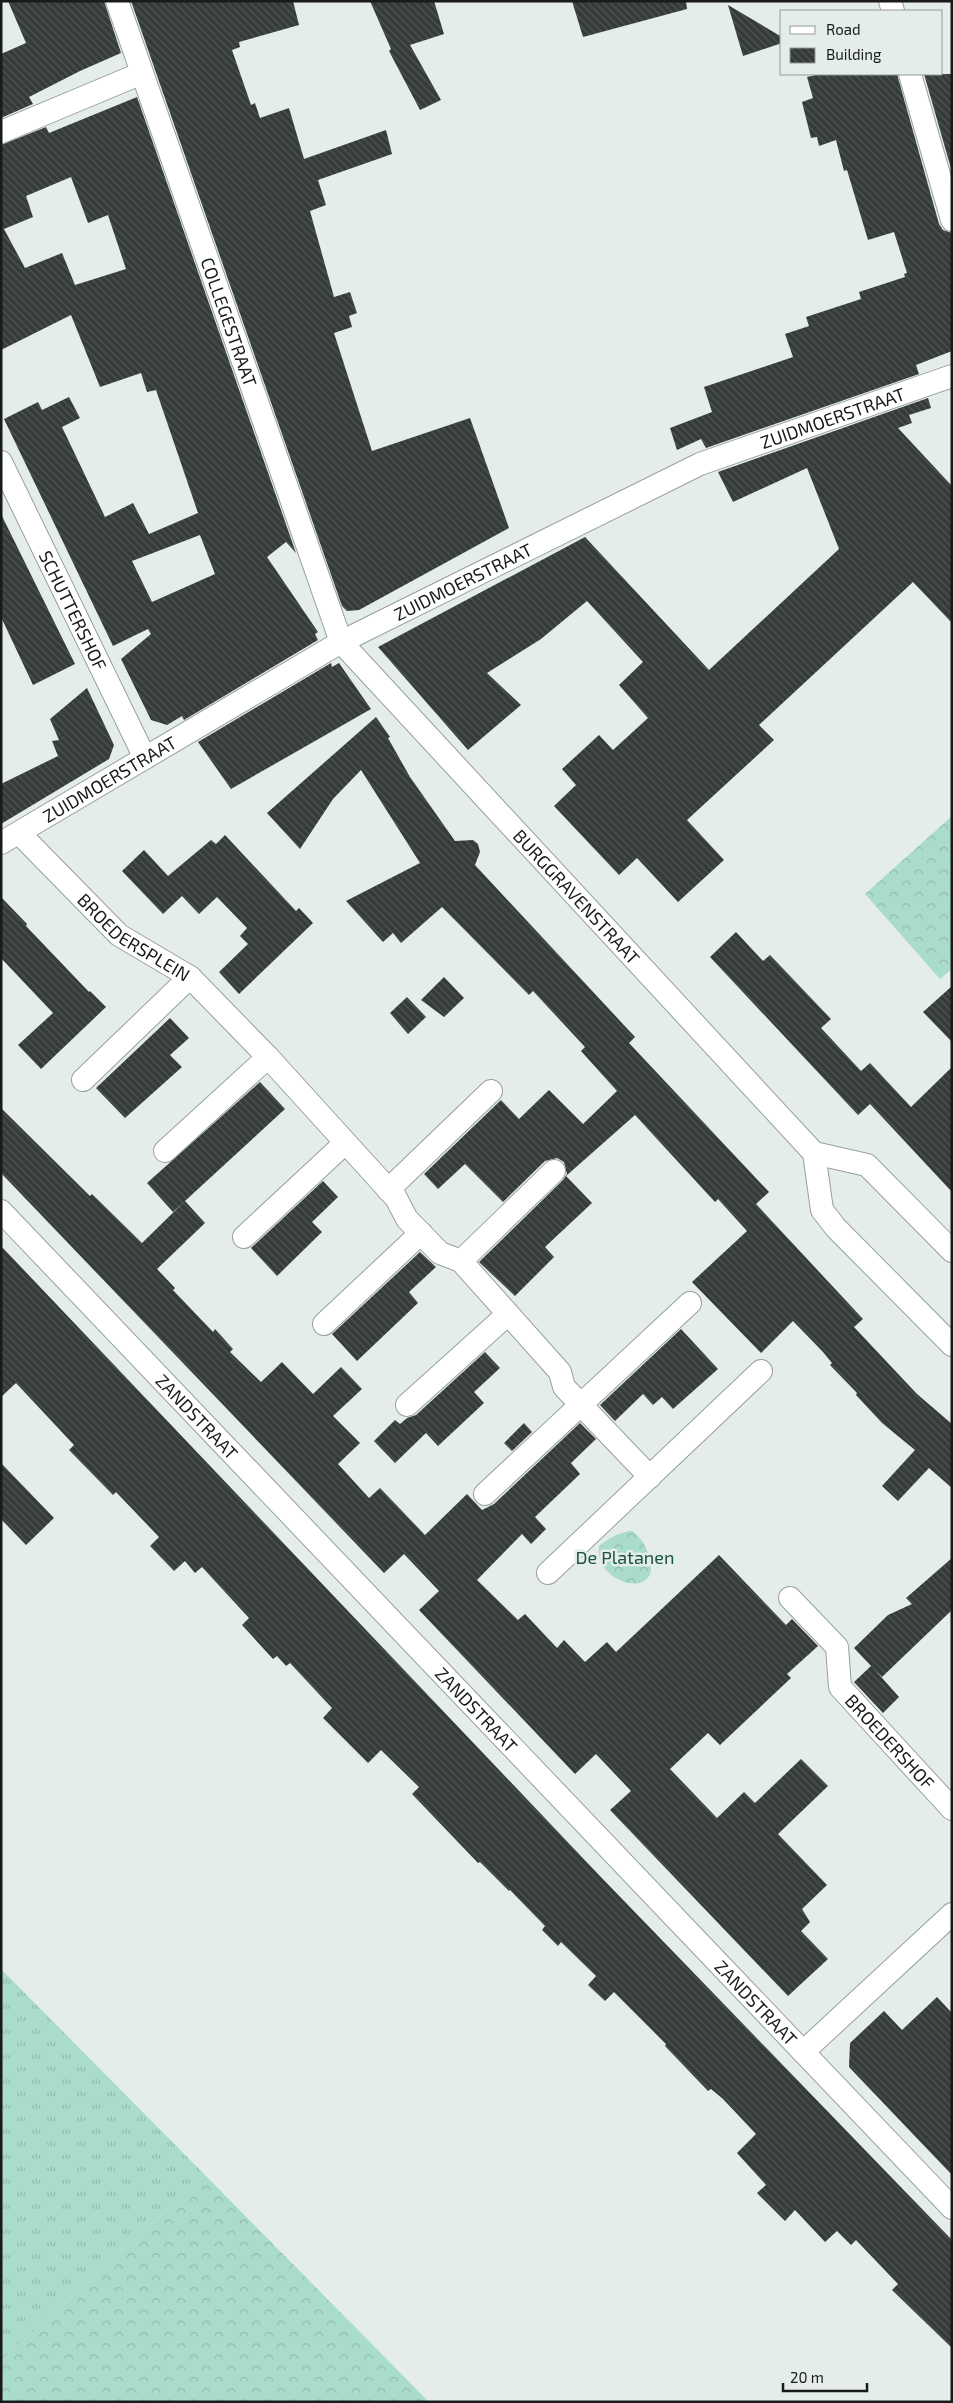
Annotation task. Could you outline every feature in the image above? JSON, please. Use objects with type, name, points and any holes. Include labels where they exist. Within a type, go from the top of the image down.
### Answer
[{"type":"street","name":"COLLEGESTRAAT","points":[[117,1],[341,642]]},
{"type":"street","points":[[1,132],[142,73]]},
{"type":"street","points":[[910,75],[952,220]]},
{"type":"street","name":"ZUIDMOERSTRAAT","points":[[10,838],[341,642],[700,464],[952,376]]},
{"type":"street","name":"SCHUTTERSHOF","points":[[1,462],[145,758]]},
{"type":"street","name":"BURGGRAVENSTRAAT","points":[[341,642],[814,1153]]},
{"type":"street","name":"BROEDERSPLEIN","points":[[10,838],[119,935],[190,977],[82,1080]]},
{"type":"street","points":[[190,977],[268,1057],[396,1198],[408,1219],[440,1253],[461,1261],[560,1372],[564,1387],[650,1476]]},
{"type":"street","points":[[165,1152],[268,1057]]},
{"type":"street","points":[[388,1190],[491,1092]]},
{"type":"street","points":[[244,1237],[345,1142]]},
{"type":"street","points":[[952,1251],[867,1165],[814,1153],[822,1210],[836,1228],[952,1345]]},
{"type":"street","points":[[461,1261],[554,1171]]},
{"type":"street","name":"ZANDSTRAAT","points":[[1,1211],[952,2208]]},
{"type":"street","points":[[324,1324],[421,1233]]},
{"type":"street","points":[[485,1494],[690,1303]]},
{"type":"street","points":[[406,1405],[508,1314]]},
{"type":"street","points":[[548,1573],[761,1370]]},
{"type":"street","name":"BROEDERSHOF","points":[[790,1598],[837,1647],[840,1687],[952,1809]]},
{"type":"street","points":[[803,2052],[952,1914]]},
{"type":"green space","points":[[952,816],[952,969],[940,979],[865,894]]},
{"type":"green space","name":"De Platanen","points":[[632,1531],[641,1539],[646,1549],[651,1570],[647,1579],[638,1583],[628,1583],[617,1579],[607,1571],[600,1560],[599,1546],[614,1536]]},
{"type":"green space","points":[[1,1969],[205,2175],[1,2361]]},
{"type":"green space","points":[[205,2175],[429,2402],[1,2402],[1,2361]]},
{"type":"building","points":[[8,1],[104,1],[121,53],[29,97],[33,104],[1,118],[1,54],[26,43]]},
{"type":"building","points":[[131,1],[293,1],[299,25],[239,42],[240,47],[232,50],[251,105],[255,103],[260,118],[289,108],[304,159],[386,130],[392,154],[318,180],[326,205],[310,211],[334,297],[350,292],[357,313],[349,316],[352,327],[334,333],[372,451],[470,418],[509,528],[359,610],[347,611],[342,606]]},
{"type":"building","points":[[370,1],[434,1],[444,34],[410,45],[441,100],[420,110],[389,51],[391,49]]},
{"type":"building","points":[[572,1],[686,1],[687,9],[583,37]]},
{"type":"building","points":[[728,5],[780,36],[780,44],[743,56]]},
{"type":"building","points":[[952,74],[952,172],[924,75]]},
{"type":"building","points":[[816,75],[897,75],[939,224],[943,230],[952,233],[952,351],[916,365],[919,374],[706,448],[701,439],[677,450],[670,428],[712,412],[704,387],[793,357],[785,334],[809,326],[806,317],[861,299],[859,292],[905,277],[904,274],[907,273],[894,232],[868,240],[847,170],[844,171],[836,140],[819,146],[817,137],[811,138],[802,102],[813,98],[807,77]]},
{"type":"building","points":[[137,97],[296,553],[286,542],[267,557],[318,632],[315,634],[318,640],[184,720],[182,716],[167,725],[151,720],[121,659],[151,634],[148,629],[113,646],[4,419],[38,402],[42,410],[69,397],[80,418],[62,427],[105,517],[133,503],[149,534],[198,513],[156,390],[147,392],[141,373],[100,387],[71,315],[1,350],[1,145],[46,127],[49,133]],"holes":[[[71,177],[88,223],[108,215],[126,269],[75,285],[62,253],[25,268],[4,229],[33,217],[26,196]],[[200,535],[215,574],[152,602],[132,561]]]},
{"type":"building","points":[[928,398],[931,408],[909,415],[912,423],[898,428],[952,486],[952,623],[913,582],[759,725],[774,740],[687,820],[724,860],[678,902],[637,858],[619,875],[554,806],[576,785],[562,769],[599,735],[613,750],[648,718],[619,685],[643,662],[587,601],[541,639],[487,673],[521,705],[468,750],[378,647],[585,537],[709,670],[839,549],[807,468],[733,502],[718,472]]},
{"type":"building","points":[[1,514],[75,664],[33,685],[1,617]]},
{"type":"building","points":[[331,663],[332,667],[339,663],[371,709],[231,789],[198,742]]},
{"type":"building","points":[[87,688],[114,745],[109,759],[1,824],[1,784],[58,756],[52,741],[59,740],[50,719]]},
{"type":"building","points":[[376,717],[390,737],[388,738],[410,777],[455,841],[473,840],[478,844],[480,852],[475,865],[635,1037],[629,1043],[769,1192],[756,1204],[863,1319],[854,1327],[917,1394],[952,1424],[952,1488],[929,1468],[898,1501],[882,1486],[915,1450],[882,1423],[830,1365],[832,1363],[823,1352],[793,1321],[761,1353],[692,1282],[747,1231],[718,1199],[715,1202],[635,1115],[566,1176],[592,1203],[545,1247],[554,1257],[515,1296],[479,1262],[563,1180],[567,1174],[564,1162],[557,1158],[545,1161],[503,1202],[465,1164],[438,1189],[424,1174],[501,1100],[519,1119],[549,1090],[583,1124],[617,1091],[581,1051],[585,1047],[533,991],[529,995],[442,907],[401,943],[393,933],[383,942],[346,901],[420,863],[361,770],[333,799],[300,849],[267,813]]},
{"type":"building","points":[[225,835],[296,911],[299,908],[313,923],[239,994],[219,972],[248,944],[240,936],[247,928],[217,897],[199,914],[182,896],[163,914],[122,871],[144,850],[168,876],[211,840],[216,844]]},
{"type":"building","points":[[1,897],[89,992],[106,1007],[41,1069],[18,1045],[53,1013],[1,958]]},
{"type":"building","points":[[736,932],[763,961],[770,955],[831,1019],[821,1028],[861,1071],[870,1063],[911,1107],[952,1067],[952,1192],[870,1104],[858,1115],[710,957]]},
{"type":"building","points":[[444,977],[464,998],[444,1017],[421,1000]]},
{"type":"building","points":[[952,986],[952,1042],[923,1012]]},
{"type":"building","points":[[407,997],[426,1017],[408,1034],[390,1013]]},
{"type":"building","points":[[170,1018],[189,1038],[170,1055],[182,1067],[125,1118],[96,1088]]},
{"type":"building","points":[[260,1082],[285,1109],[173,1212],[147,1183]]},
{"type":"building","points":[[1,1108],[90,1196],[92,1194],[142,1243],[185,1201],[205,1223],[157,1269],[175,1288],[173,1290],[213,1332],[215,1329],[233,1349],[230,1352],[261,1382],[282,1362],[313,1394],[341,1367],[362,1389],[333,1416],[360,1443],[338,1464],[369,1498],[380,1488],[425,1535],[467,1494],[482,1510],[494,1504],[580,1423],[596,1439],[571,1463],[580,1474],[535,1517],[546,1529],[531,1544],[522,1534],[477,1580],[518,1620],[525,1614],[557,1648],[564,1640],[585,1662],[607,1642],[616,1652],[719,1555],[786,1625],[792,1619],[818,1646],[787,1674],[791,1678],[720,1745],[708,1733],[670,1769],[717,1818],[744,1792],[755,1803],[801,1759],[828,1786],[778,1834],[827,1885],[802,1909],[810,1922],[801,1931],[828,1959],[788,1996],[610,1810],[631,1791],[596,1754],[575,1774],[419,1610],[439,1591],[404,1554],[384,1573],[1,1173]]},
{"type":"building","points":[[323,1181],[338,1197],[312,1222],[322,1232],[277,1276],[251,1248]]},
{"type":"building","points":[[1,1246],[598,1874],[952,2240],[952,2348],[892,2290],[898,2284],[856,2240],[851,2245],[837,2231],[825,2242],[795,2210],[785,2221],[757,2193],[766,2185],[737,2153],[756,2134],[723,2099],[711,2089],[708,2091],[665,2046],[666,2044],[614,1992],[605,2001],[588,1985],[596,1976],[561,1942],[558,1946],[542,1930],[545,1926],[510,1890],[480,1862],[478,1863],[412,1794],[419,1787],[381,1750],[368,1763],[323,1718],[332,1708],[290,1663],[286,1666],[277,1656],[273,1659],[242,1625],[249,1618],[202,1567],[195,1573],[185,1561],[174,1571],[150,1546],[159,1537],[116,1492],[113,1495],[69,1450],[74,1445],[16,1383],[1,1397]]},
{"type":"building","points":[[420,1252],[436,1267],[409,1292],[418,1303],[357,1361],[332,1334]]},
{"type":"building","points":[[681,1329],[718,1369],[673,1409],[662,1397],[653,1405],[643,1394],[615,1421],[600,1405]]},
{"type":"building","points":[[485,1352],[500,1368],[474,1392],[484,1403],[438,1446],[426,1433],[395,1463],[374,1441],[395,1420],[400,1424],[407,1418],[416,1415]]},
{"type":"building","points":[[524,1423],[532,1432],[512,1451],[504,1443]]},
{"type":"building","points":[[1,1463],[54,1518],[26,1545],[1,1519]]},
{"type":"building","points":[[952,1558],[952,1610],[882,1677],[875,1670],[899,1697],[883,1713],[854,1682],[871,1666],[854,1648],[888,1615],[912,1604],[906,1598]]},
{"type":"building","points":[[937,1997],[952,2013],[952,2175],[849,2067],[850,2043],[884,2011],[902,2030]]}]
